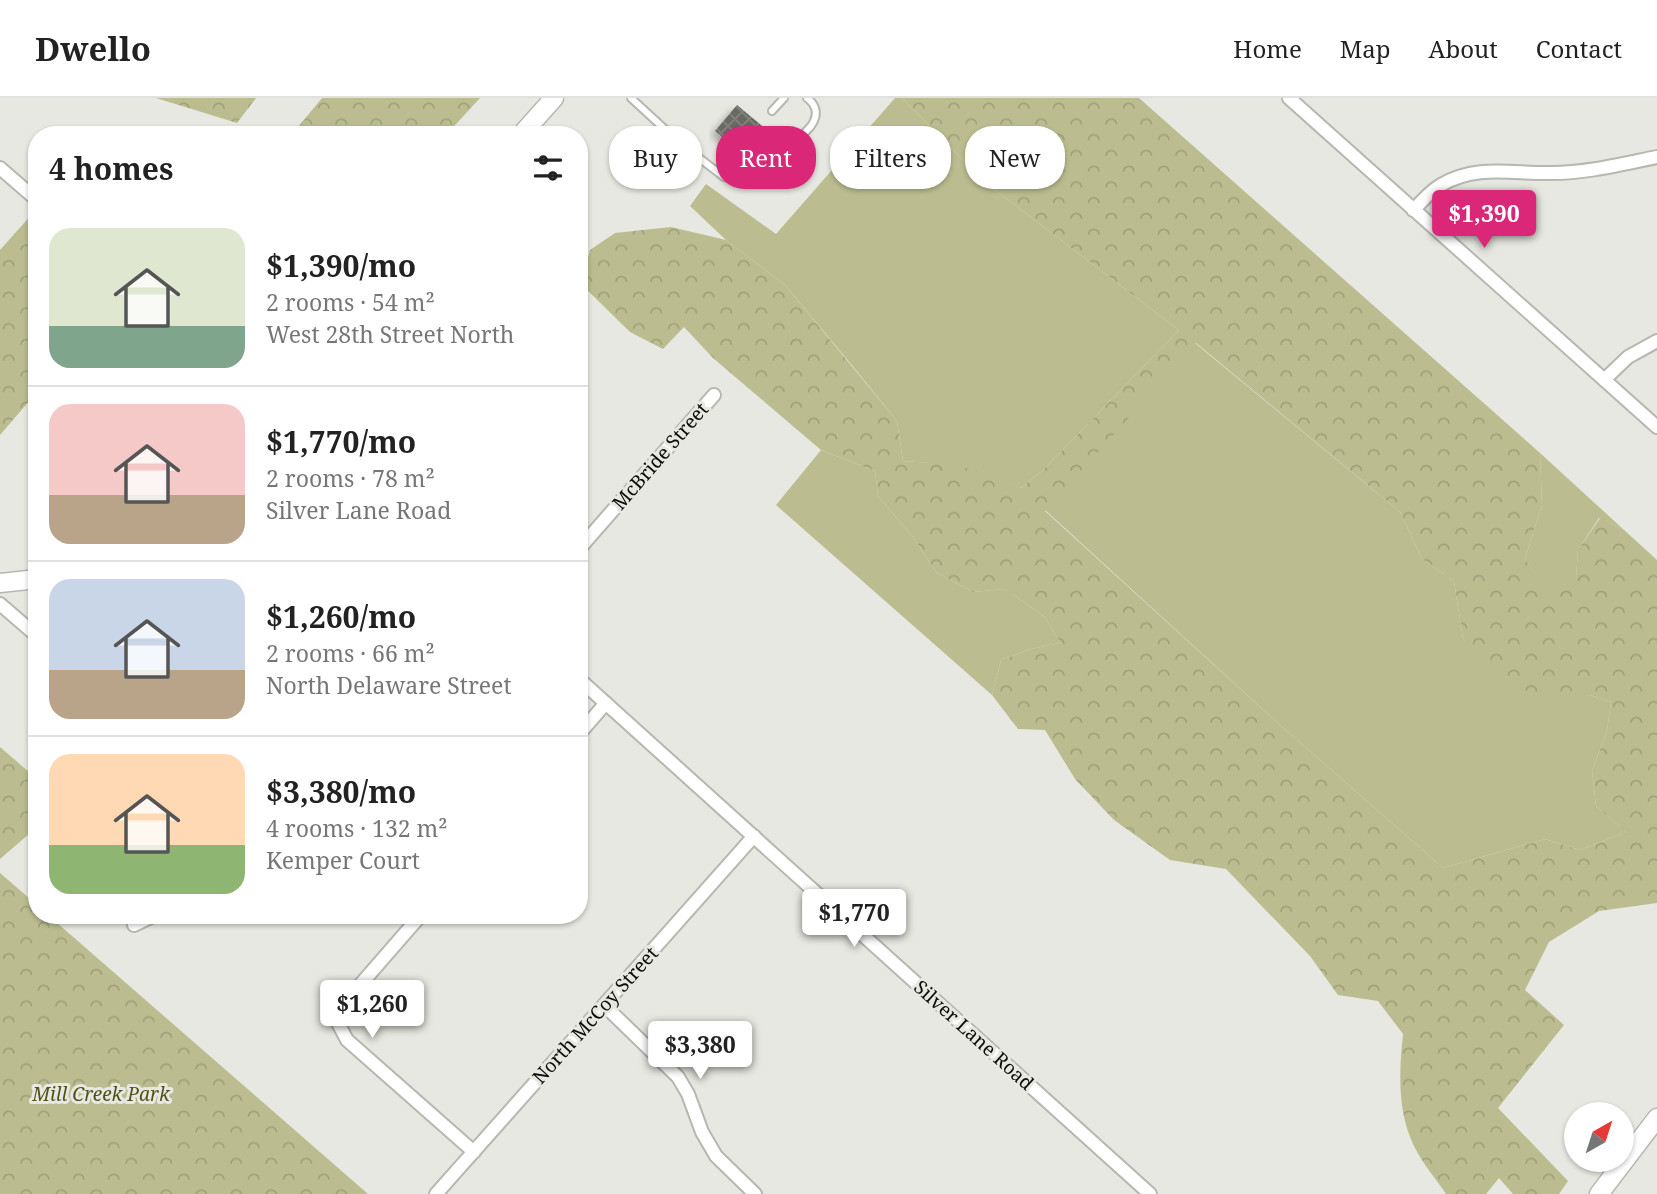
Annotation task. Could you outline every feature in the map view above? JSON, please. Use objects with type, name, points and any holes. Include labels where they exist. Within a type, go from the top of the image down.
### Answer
[{"type":"main road","points":[[529,126],[554,98]]},
{"type":"main road","points":[[0,583],[28,580]]},
{"type":"main road","points":[[1599,1194],[1657,1118]]},
{"type":"street","points":[[1289,98],[1657,427]]},
{"type":"street","points":[[1413,210],[1440,185],[1471,172],[1491,170],[1552,173],[1612,167],[1657,157]]},
{"type":"street","points":[[0,168],[28,192]]},
{"type":"street","points":[[1604,380],[1628,357],[1657,341]]},
{"type":"street","name":"McBride Street","points":[[588,539],[714,395]]},
{"type":"street","points":[[0,604],[28,628]]},
{"type":"street","name":"Silver Lane Road","points":[[588,687],[1150,1194]]},
{"type":"street","points":[[588,724],[606,703]]},
{"type":"street","name":"North McCoy Street","points":[[436,1194],[754,836]]},
{"type":"street","points":[[413,924],[340,1008],[339,1025],[347,1040],[474,1152]]},
{"type":"street","points":[[604,1005],[678,1077],[688,1094],[702,1132],[716,1156],[755,1194]]},
{"type":"lane","points":[[631,98],[681,144],[724,177],[741,181],[768,173],[811,126],[816,118],[816,109],[807,98]]},
{"type":"lane","points":[[772,111],[784,98]]},
{"type":"green space","points":[[156,98],[256,98],[237,123]]},
{"type":"green space","points":[[322,98],[480,98],[454,126],[299,126]]},
{"type":"green space","points":[[895,98],[902,98],[930,126],[870,126]]},
{"type":"green space","points":[[902,98],[1139,98],[1540,453],[1542,505],[1525,559],[1544,586],[1576,578],[1578,550],[1600,518],[1623,529],[1657,560],[1657,903],[1599,911],[1549,942],[1525,990],[1564,1025],[1498,1108],[1568,1181],[1559,1194],[1513,1194],[1499,1178],[1486,1194],[1446,1194],[1422,1160],[1409,1135],[1401,1092],[1403,1034],[1378,1001],[1338,995],[1310,956],[1226,869],[1170,860],[1114,820],[1075,779],[1045,730],[1018,729],[992,695],[1001,660],[1031,649],[1060,643],[1045,617],[1005,589],[973,592],[936,572],[913,537],[878,496],[875,471],[821,450],[713,358],[684,327],[663,349],[630,332],[588,291],[590,250],[615,233],[671,227],[726,240],[785,285],[897,421],[903,461],[949,464],[992,474],[1021,488],[1042,471],[1179,330],[994,189],[1065,189],[1065,126],[965,126],[965,162],[951,148],[951,126],[930,126]],"holes":[[[1196,343],[1400,512],[1422,559],[1454,581],[1463,639],[1498,673],[1532,695],[1590,695],[1611,702],[1607,731],[1592,770],[1596,806],[1626,832],[1580,850],[1545,839],[1443,868],[1269,715],[1045,511]]]},
{"type":"green space","points":[[951,148],[965,162],[965,189],[994,189],[1179,330],[1042,471],[1021,488],[964,468],[903,461],[897,421],[785,285],[726,240],[690,206],[706,184],[776,234],[830,172],[830,189],[951,189]]},
{"type":"green space","points":[[28,219],[28,402],[0,435],[0,250]]},
{"type":"green space","points":[[1195,343],[1400,512],[1422,559],[1454,581],[1463,639],[1532,695],[1590,695],[1611,702],[1607,731],[1592,770],[1596,806],[1626,832],[1580,850],[1545,839],[1443,868],[1269,715],[1045,510]]},
{"type":"green space","points":[[821,450],[875,471],[878,496],[913,537],[936,572],[973,592],[1005,589],[1045,617],[1060,643],[1031,649],[1001,660],[992,695],[776,505]]},
{"type":"green space","points":[[1540,453],[1623,529],[1599,518],[1578,550],[1576,579],[1544,587],[1525,559],[1542,505]]},
{"type":"green space","points":[[0,747],[28,771],[28,835],[0,859]]},
{"type":"green space","name":"Mill Creek Park","points":[[0,873],[28,897],[28,924],[58,924],[368,1194],[0,1194]]},
{"type":"building","points":[[737,105],[762,126],[719,126]]}]
